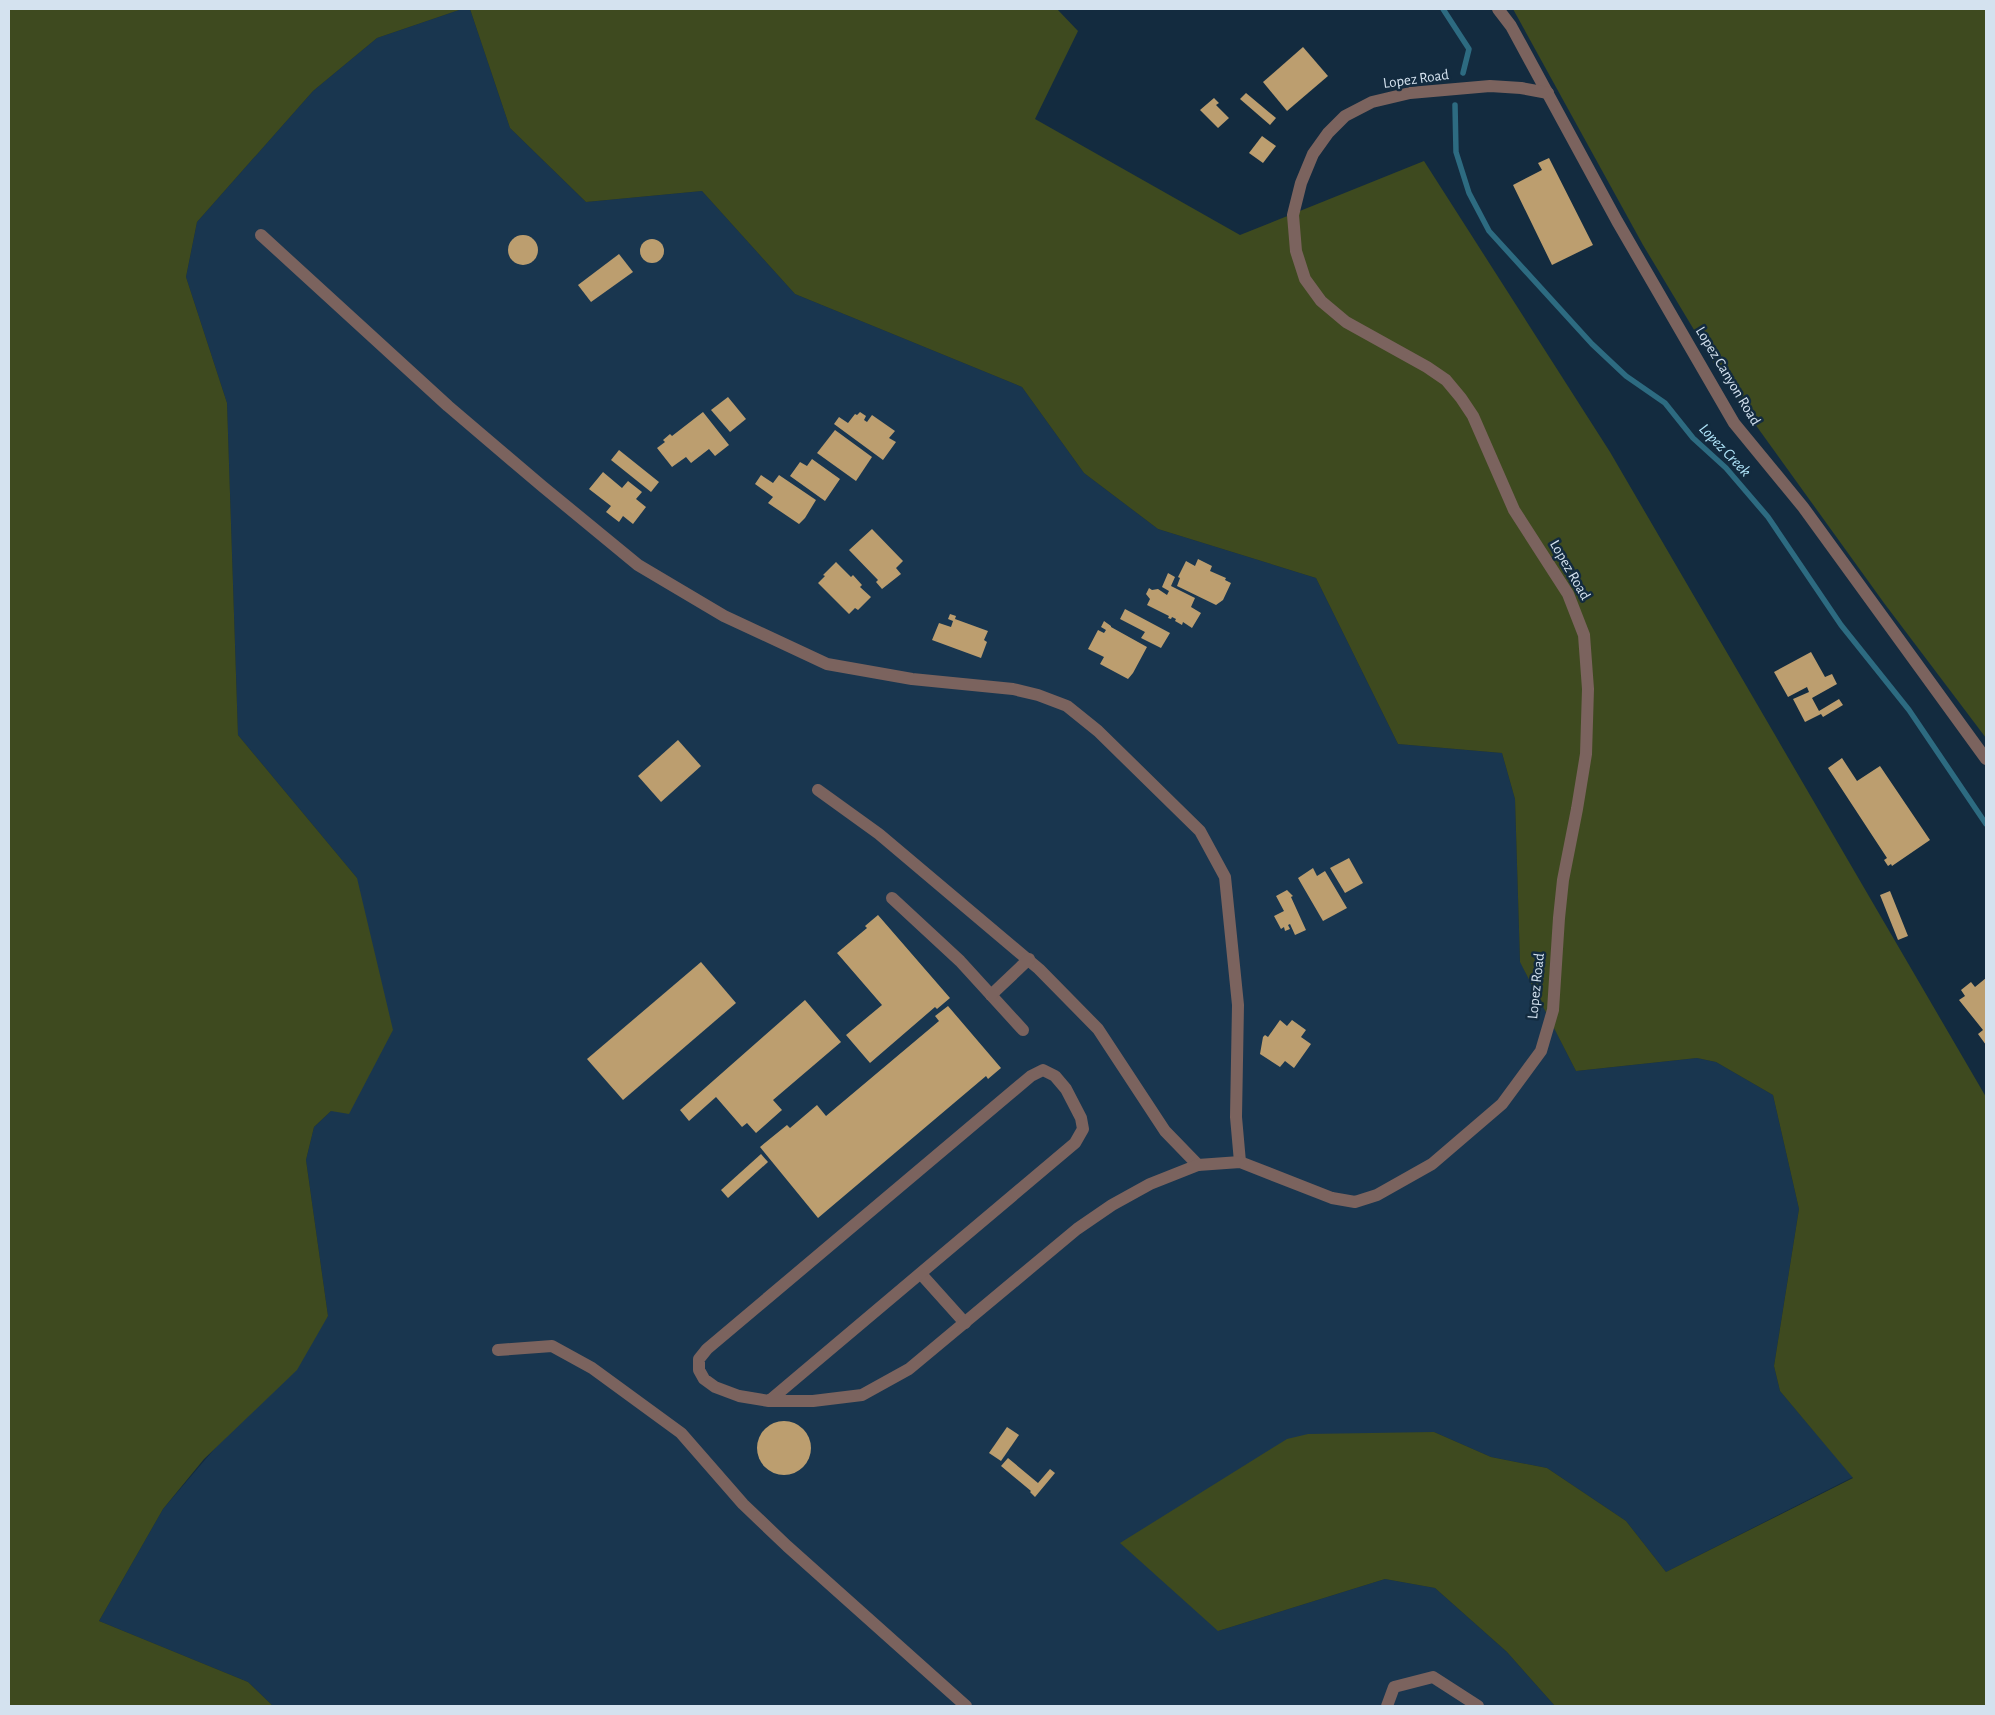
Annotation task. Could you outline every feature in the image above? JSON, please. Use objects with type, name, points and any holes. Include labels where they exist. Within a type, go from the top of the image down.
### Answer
[{"type":"street","name":"Lopez Canyon Road","points":[[1498,9],[1510,26],[1617,221],[1734,423],[1803,507],[1986,759]]},
{"type":"street","name":"Lopez Road","points":[[1240,1162],[1332,1198],[1355,1202],[1377,1195],[1432,1164],[1502,1104],[1541,1051],[1553,1010],[1558,918],[1586,754],[1588,689],[1584,635],[1568,594],[1514,510],[1473,416],[1461,398],[1446,380],[1346,322],[1321,301],[1305,279],[1296,251],[1293,215],[1300,183],[1313,154],[1328,133],[1345,116],[1372,102],[1410,93],[1490,86],[1521,88],[1548,93]]},
{"type":"street","points":[[261,235],[448,406],[638,565],[724,616],[827,664],[912,679],[1013,689],[1038,695],[1067,706],[1098,731],[1200,831],[1225,878],[1238,1005],[1236,1117],[1240,1162],[1198,1165],[1150,1184],[1112,1205],[1077,1229],[909,1369],[862,1396],[813,1401],[769,1401],[731,1393],[715,1387],[704,1379],[699,1370],[699,1359],[707,1349],[1031,1076],[1043,1070],[1054,1076],[1066,1089],[1081,1118],[1082,1129],[1075,1143],[769,1401]]},
{"type":"street","points":[[818,790],[879,834],[1029,959],[1098,1029],[1165,1131],[1198,1165]]},
{"type":"street","points":[[892,898],[960,961],[1023,1030]]},
{"type":"street","points":[[991,995],[1029,959]]},
{"type":"street","points":[[921,1274],[965,1322]]},
{"type":"street","points":[[498,1350],[552,1346],[592,1368],[681,1433],[743,1504],[774,1534],[966,1706]]},
{"type":"street","points":[[1387,1706],[1394,1686],[1433,1677],[1478,1706]]},
{"type":"shaded area","points":[[462,9],[470,9],[510,128],[586,202],[702,191],[795,294],[1022,387],[1084,473],[1158,529],[1316,578],[1398,744],[1502,753],[1515,799],[1520,961],[1576,1071],[1697,1058],[1716,1062],[1773,1095],[1799,1209],[1774,1366],[1780,1391],[1853,1477],[1666,1572],[1626,1521],[1547,1468],[1491,1457],[1434,1432],[1218,1631],[1385,1579],[1435,1588],[1507,1652],[1555,1706],[273,1706],[248,1682],[99,1621],[163,1509],[328,1316],[306,1160],[314,1127],[331,1111],[357,878],[238,735],[227,403],[186,277],[197,222],[313,91],[377,38]]},
{"type":"green space","points":[[9,9],[462,9],[377,38],[313,91],[197,222],[186,277],[227,403],[238,735],[357,878],[393,1030],[349,1114],[331,1111],[314,1127],[306,1160],[328,1316],[297,1370],[204,1459],[163,1509],[99,1621],[248,1682],[273,1706],[9,1706]]},
{"type":"green space","points":[[470,9],[1057,9],[1078,31],[1035,119],[1240,235],[1424,161],[1610,452],[1986,1097],[1986,1706],[1555,1706],[1507,1652],[1435,1588],[1385,1579],[1218,1631],[1120,1543],[1287,1439],[1308,1434],[1434,1432],[1491,1457],[1547,1468],[1626,1521],[1666,1572],[1853,1478],[1780,1391],[1774,1366],[1799,1209],[1773,1095],[1716,1062],[1697,1058],[1576,1071],[1520,962],[1515,799],[1502,753],[1398,744],[1316,578],[1158,529],[1084,473],[1022,387],[795,294],[702,191],[586,202],[510,128]]},
{"type":"green space","points":[[1513,9],[1986,9],[1986,738],[1884,603],[1729,388],[1643,245]]},
{"type":"building","points":[[1303,47],[1328,76],[1287,111],[1263,82]]},
{"type":"building","points":[[1246,93],[1276,118],[1270,125],[1240,99]]},
{"type":"building","points":[[1214,98],[1219,103],[1216,105],[1229,118],[1218,128],[1200,110]]},
{"type":"building","points":[[1262,136],[1276,146],[1263,163],[1249,153]]},
{"type":"building","points":[[1549,158],[1593,245],[1552,265],[1513,185],[1542,170],[1538,163]]},
{"type":"building","points":[[523,235],[534,239],[538,250],[534,261],[523,265],[512,261],[508,250],[512,239]]},
{"type":"building","points":[[652,239],[657,240],[663,246],[663,256],[657,262],[652,263],[647,262],[641,256],[640,251],[641,246],[647,240]]},
{"type":"building","points":[[619,254],[633,272],[591,302],[578,285]]},
{"type":"building","points":[[728,397],[746,419],[730,432],[711,410]]},
{"type":"building","points":[[703,412],[729,445],[715,456],[709,449],[691,463],[686,457],[672,467],[657,448],[665,442],[663,440],[670,434],[672,436]]},
{"type":"building","points":[[860,412],[866,416],[864,420],[867,422],[872,415],[895,431],[889,438],[896,442],[883,460],[834,424],[839,417],[848,423],[855,414],[857,415]]},
{"type":"building","points":[[835,430],[872,457],[856,481],[817,453]]},
{"type":"building","points":[[619,450],[659,482],[651,492],[611,460]]},
{"type":"building","points":[[812,459],[840,479],[825,501],[790,476],[800,462],[807,466]]},
{"type":"building","points":[[603,472],[622,488],[628,481],[642,492],[636,499],[646,507],[633,524],[623,516],[619,522],[606,512],[611,506],[589,489]]},
{"type":"building","points":[[761,475],[773,483],[779,475],[816,500],[799,524],[768,503],[773,497],[755,484]]},
{"type":"building","points":[[872,529],[903,561],[896,568],[901,574],[882,589],[876,582],[878,580],[849,550]]},
{"type":"building","points":[[1198,559],[1212,566],[1210,571],[1226,578],[1225,580],[1231,583],[1223,600],[1216,605],[1177,586],[1180,578],[1178,577],[1186,561],[1195,566]]},
{"type":"building","points":[[836,562],[851,577],[853,575],[862,585],[860,587],[871,597],[858,610],[855,608],[849,614],[818,583]]},
{"type":"building","points":[[1168,573],[1175,577],[1171,586],[1195,598],[1191,607],[1201,613],[1192,628],[1183,622],[1182,625],[1172,617],[1171,619],[1168,618],[1169,616],[1147,605],[1150,599],[1146,594],[1149,588],[1152,590],[1158,589],[1167,595],[1169,591],[1162,587]]},
{"type":"building","points":[[1125,609],[1170,633],[1161,648],[1141,638],[1145,632],[1120,619]]},
{"type":"building","points":[[950,614],[956,616],[955,619],[988,631],[984,640],[987,642],[981,658],[932,640],[939,623],[951,627],[953,621],[948,619]]},
{"type":"building","points":[[1104,621],[1111,627],[1147,647],[1128,679],[1100,664],[1104,657],[1088,649],[1098,630],[1104,633],[1106,630],[1101,627]]},
{"type":"building","points":[[1811,652],[1825,677],[1832,674],[1837,684],[1812,698],[1819,711],[1839,699],[1843,705],[1823,717],[1821,714],[1805,722],[1793,699],[1809,692],[1807,687],[1788,697],[1774,672]]},
{"type":"building","points":[[678,740],[701,766],[661,802],[638,776]]},
{"type":"building","points":[[1842,758],[1857,781],[1880,766],[1930,840],[1892,866],[1891,864],[1888,866],[1884,860],[1887,858],[1828,768]]},
{"type":"building","points":[[1349,858],[1363,883],[1345,893],[1330,868]]},
{"type":"building","points":[[1313,868],[1317,876],[1325,871],[1347,908],[1323,921],[1298,878]]},
{"type":"building","points":[[1287,890],[1293,896],[1291,897],[1306,930],[1295,935],[1290,924],[1288,925],[1290,929],[1285,931],[1284,927],[1281,929],[1274,916],[1284,911],[1276,896]]},
{"type":"building","points":[[1890,891],[1908,936],[1898,940],[1880,895]]},
{"type":"building","points":[[878,915],[950,998],[937,1009],[935,1007],[870,1063],[846,1035],[882,1005],[837,953],[867,928],[865,926]]},
{"type":"building","points":[[701,962],[736,1003],[623,1100],[587,1059]]},
{"type":"building","points":[[1986,978],[1986,1045],[1978,1034],[1983,1030],[1959,1000],[1965,996],[1961,990],[1971,982],[1975,987]]},
{"type":"building","points":[[805,1000],[841,1042],[773,1100],[782,1110],[756,1133],[747,1123],[742,1127],[716,1097],[689,1121],[680,1110]]},
{"type":"building","points":[[948,1006],[1001,1068],[988,1079],[986,1076],[818,1218],[760,1147],[787,1125],[790,1128],[817,1105],[826,1116],[939,1021],[935,1016]]},
{"type":"building","points":[[1280,1020],[1287,1026],[1292,1020],[1306,1030],[1301,1037],[1311,1044],[1294,1068],[1285,1061],[1280,1067],[1260,1054],[1263,1037],[1265,1035],[1268,1037]]},
{"type":"building","points":[[761,1154],[768,1162],[728,1198],[721,1190]]},
{"type":"building","points":[[784,1421],[794,1423],[803,1429],[809,1438],[811,1448],[809,1458],[803,1467],[794,1473],[784,1475],[774,1473],[765,1467],[759,1458],[757,1448],[759,1438],[765,1429],[774,1423]]},
{"type":"building","points":[[1007,1427],[1019,1435],[1001,1461],[989,1453]]},
{"type":"building","points":[[1008,1458],[1038,1483],[1050,1469],[1055,1473],[1035,1497],[1031,1491],[1001,1466]]},
{"type":"waterway","name":"Lopez Creek","points":[[1443,9],[1469,49],[1463,73]]},
{"type":"waterway","name":"Lopez Creek","points":[[1455,105],[1456,152],[1469,193],[1489,231],[1592,344],[1626,376],[1665,403],[1693,438],[1726,468],[1768,517],[1841,625],[1909,710],[1986,824]]}]
